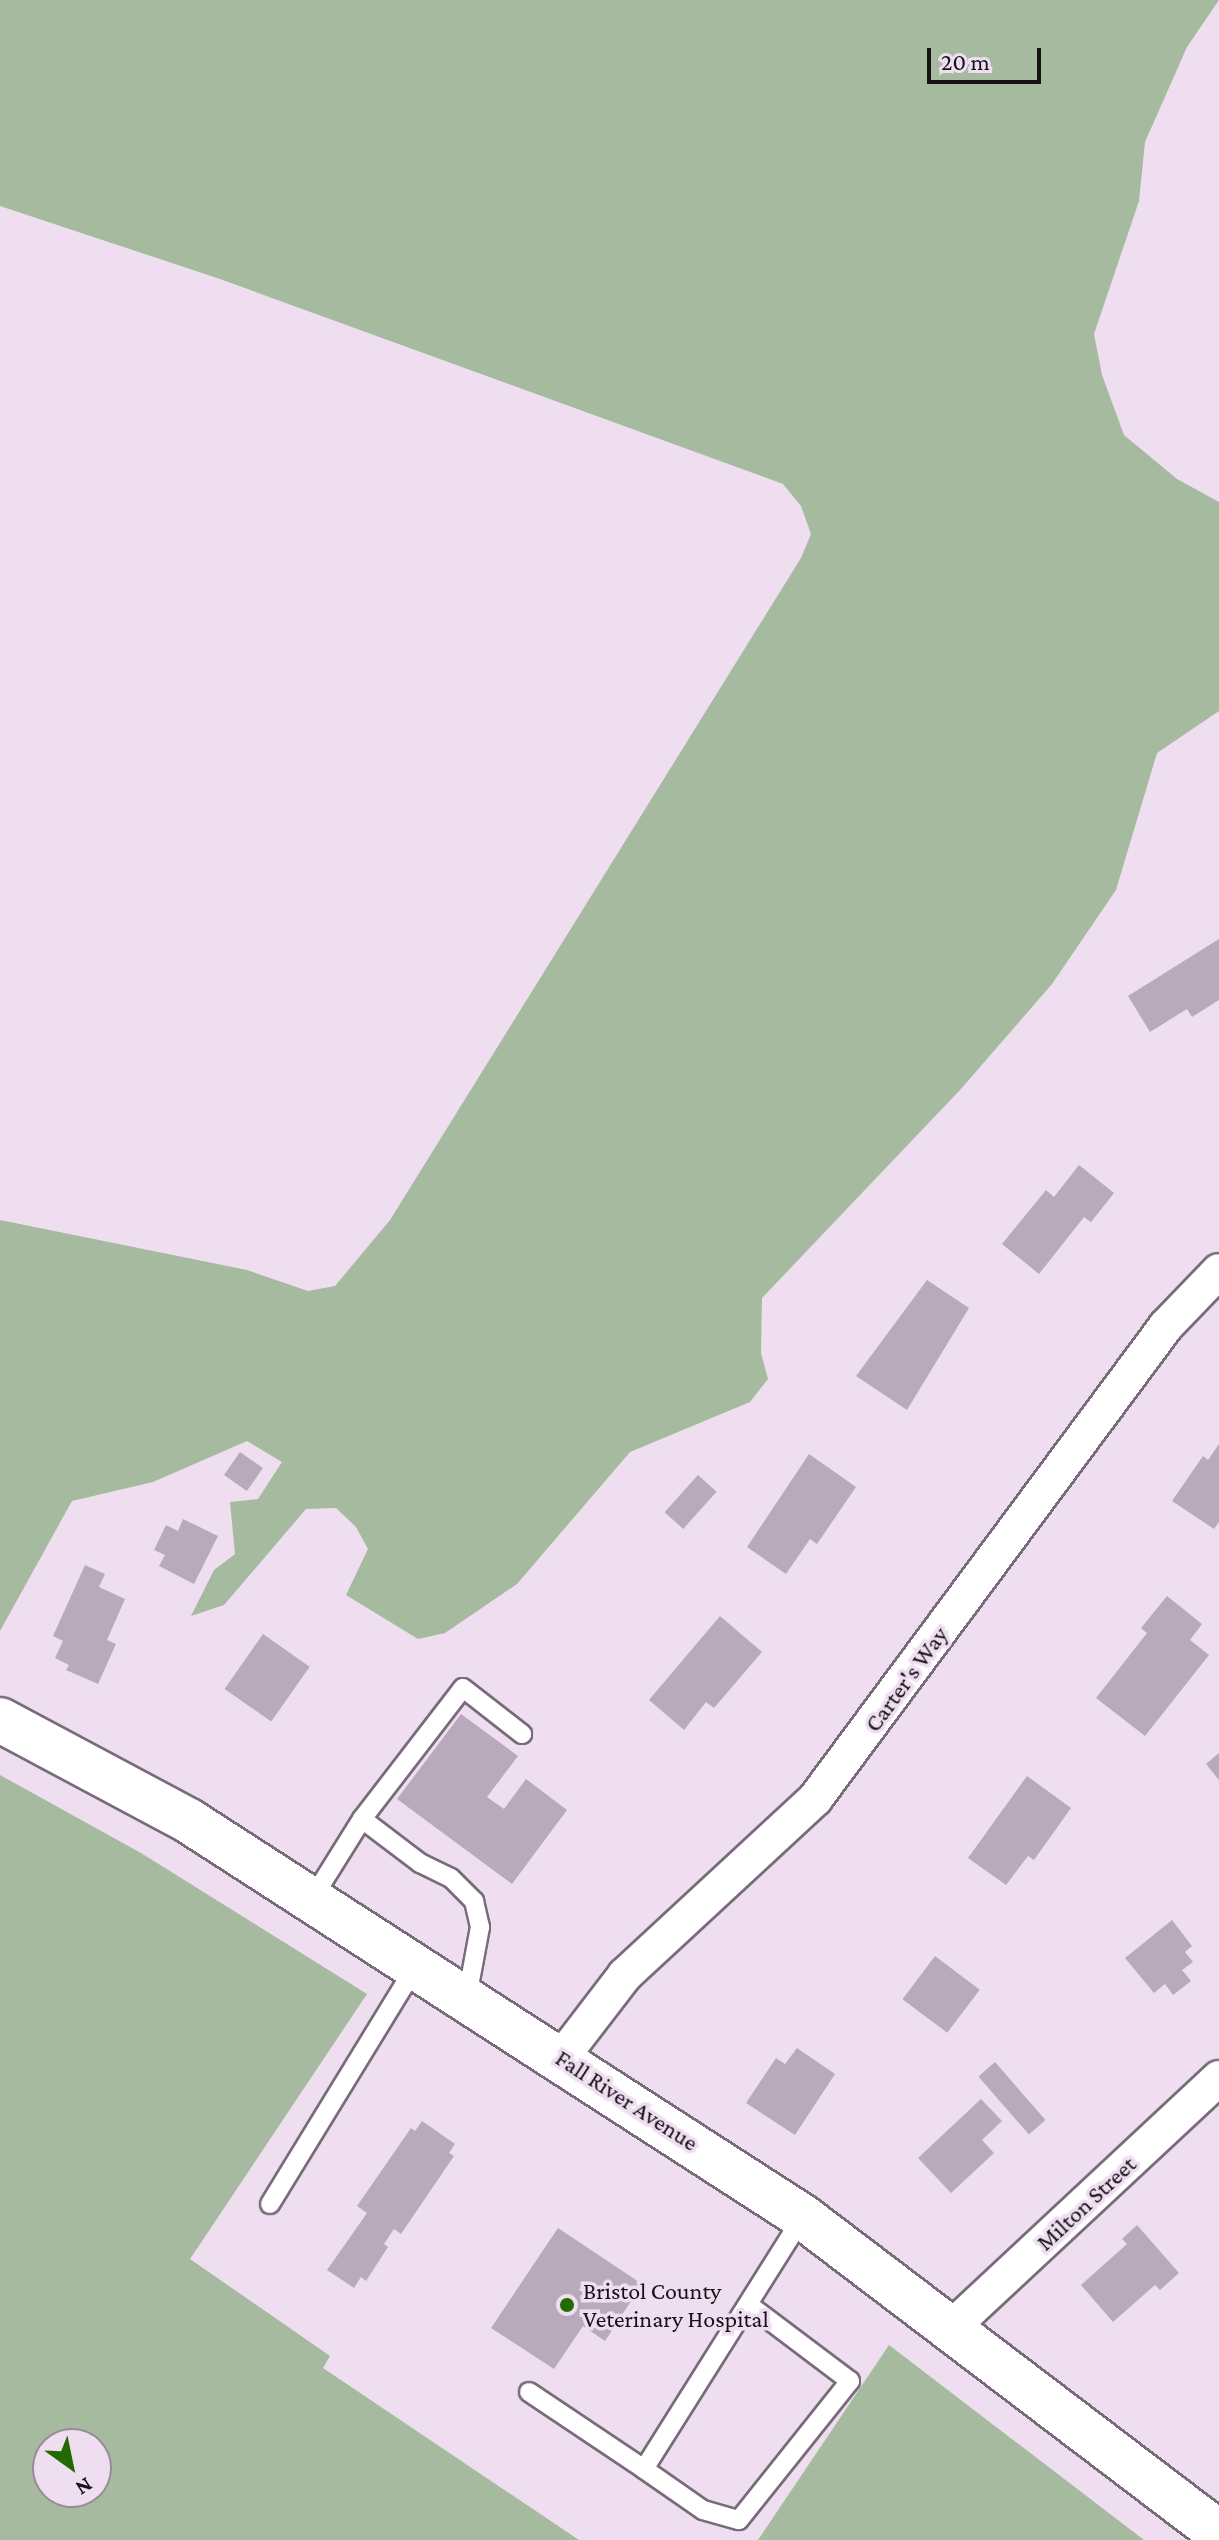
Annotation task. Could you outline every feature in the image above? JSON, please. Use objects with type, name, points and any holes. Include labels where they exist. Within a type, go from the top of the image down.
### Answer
[{"type":"main road","name":"Fall River Avenue","points":[[0,1720],[189,1821],[562,2057],[803,2217],[952,2327],[1219,2533]]},
{"type":"street","name":"Carter's Way","points":[[562,2057],[625,1975],[815,1799],[1166,1326],[1219,1271]]},
{"type":"street","name":"Milton Street","points":[[952,2327],[1219,2078]]},
{"type":"lane","points":[[312,1899],[362,1819],[463,1688],[522,1734]]},
{"type":"lane","points":[[362,1819],[420,1863],[451,1878],[474,1901],[480,1927],[467,1997]]},
{"type":"lane","points":[[270,2204],[416,1965]]},
{"type":"lane","points":[[644,2469],[803,2217]]},
{"type":"lane","points":[[529,2392],[703,2510],[739,2520],[850,2381],[749,2305]]},
{"type":"green space","points":[[0,0],[1219,0],[1187,47],[1145,142],[1139,201],[1094,334],[1102,375],[1124,435],[1177,479],[1219,502],[1219,711],[1157,753],[1116,890],[1052,984],[960,1090],[762,1298],[761,1353],[768,1379],[750,1402],[630,1452],[517,1584],[445,1633],[418,1639],[346,1595],[368,1549],[356,1527],[336,1508],[306,1509],[224,1605],[191,1616],[214,1570],[235,1554],[230,1502],[258,1499],[282,1462],[247,1441],[153,1482],[72,1501],[0,1631],[0,1220],[247,1270],[308,1291],[335,1286],[390,1220],[801,558],[811,534],[801,506],[783,484],[220,279],[0,206]]},
{"type":"green space","points":[[0,1775],[141,1853],[367,1994],[190,2259],[330,2356],[323,2368],[579,2540],[0,2540]]},
{"type":"green space","points":[[889,2345],[1144,2540],[758,2540]]},
{"type":"building","points":[[1219,939],[1219,1000],[1192,1017],[1187,1009],[1150,1032],[1128,996]]},
{"type":"building","points":[[1079,1165],[1114,1193],[1091,1222],[1084,1217],[1039,1274],[1002,1244],[1046,1190],[1054,1197]]},
{"type":"building","points":[[927,1280],[969,1308],[907,1410],[856,1376]]},
{"type":"building","points":[[1219,1444],[1219,1522],[1214,1529],[1172,1501],[1203,1456],[1208,1460]]},
{"type":"building","points":[[240,1452],[263,1468],[247,1491],[224,1475]]},
{"type":"building","points":[[809,1454],[856,1487],[817,1544],[810,1539],[786,1574],[747,1547]]},
{"type":"building","points":[[698,1475],[717,1492],[683,1529],[665,1512]]},
{"type":"building","points":[[183,1519],[218,1536],[194,1584],[159,1566],[165,1555],[154,1550],[166,1525],[178,1531]]},
{"type":"building","points":[[85,1565],[105,1574],[99,1587],[125,1599],[107,1640],[116,1644],[98,1684],[66,1670],[69,1665],[55,1658],[63,1641],[53,1636]]},
{"type":"building","points":[[1167,1596],[1202,1624],[1190,1640],[1209,1655],[1145,1736],[1096,1698],[1147,1633],[1141,1628]]},
{"type":"building","points":[[720,1616],[762,1652],[714,1708],[706,1702],[684,1730],[649,1700]]},
{"type":"building","points":[[263,1634],[310,1667],[271,1722],[225,1689]]},
{"type":"building","points":[[461,1714],[518,1756],[487,1797],[504,1809],[526,1779],[567,1810],[512,1884],[397,1799]]},
{"type":"building","points":[[1219,1753],[1219,1780],[1206,1764]]},
{"type":"building","points":[[1027,1776],[1071,1808],[1034,1860],[1028,1856],[1006,1885],[968,1858]]},
{"type":"building","points":[[1172,1920],[1192,1946],[1185,1952],[1193,1962],[1182,1970],[1191,1981],[1173,1995],[1165,1984],[1154,1993],[1125,1958]]},
{"type":"building","points":[[935,1956],[980,1990],[947,2033],[903,1999]]},
{"type":"building","points":[[797,2048],[835,2074],[795,2135],[746,2103],[776,2058],[785,2064]]},
{"type":"building","points":[[995,2062],[1046,2120],[1029,2135],[978,2076]]},
{"type":"building","points":[[981,2099],[1002,2121],[982,2140],[994,2153],[951,2193],[918,2158]]},
{"type":"building","points":[[422,2121],[455,2144],[449,2153],[454,2156],[401,2234],[394,2229],[384,2244],[388,2247],[366,2281],[361,2277],[354,2288],[327,2270],[367,2213],[357,2206],[411,2128],[415,2131]]},
{"type":"building","points":[[1137,2225],[1179,2273],[1160,2290],[1155,2285],[1113,2322],[1081,2285],[1127,2244],[1122,2239]]},
{"type":"building","name":"Bristol County Veterinary Hospital","points":[[558,2228],[642,2284],[605,2341],[583,2326],[554,2369],[491,2328]]},
{"type":"place","name":"Bristol County Veterinary Hospital","points":[[567,2305]]}]
